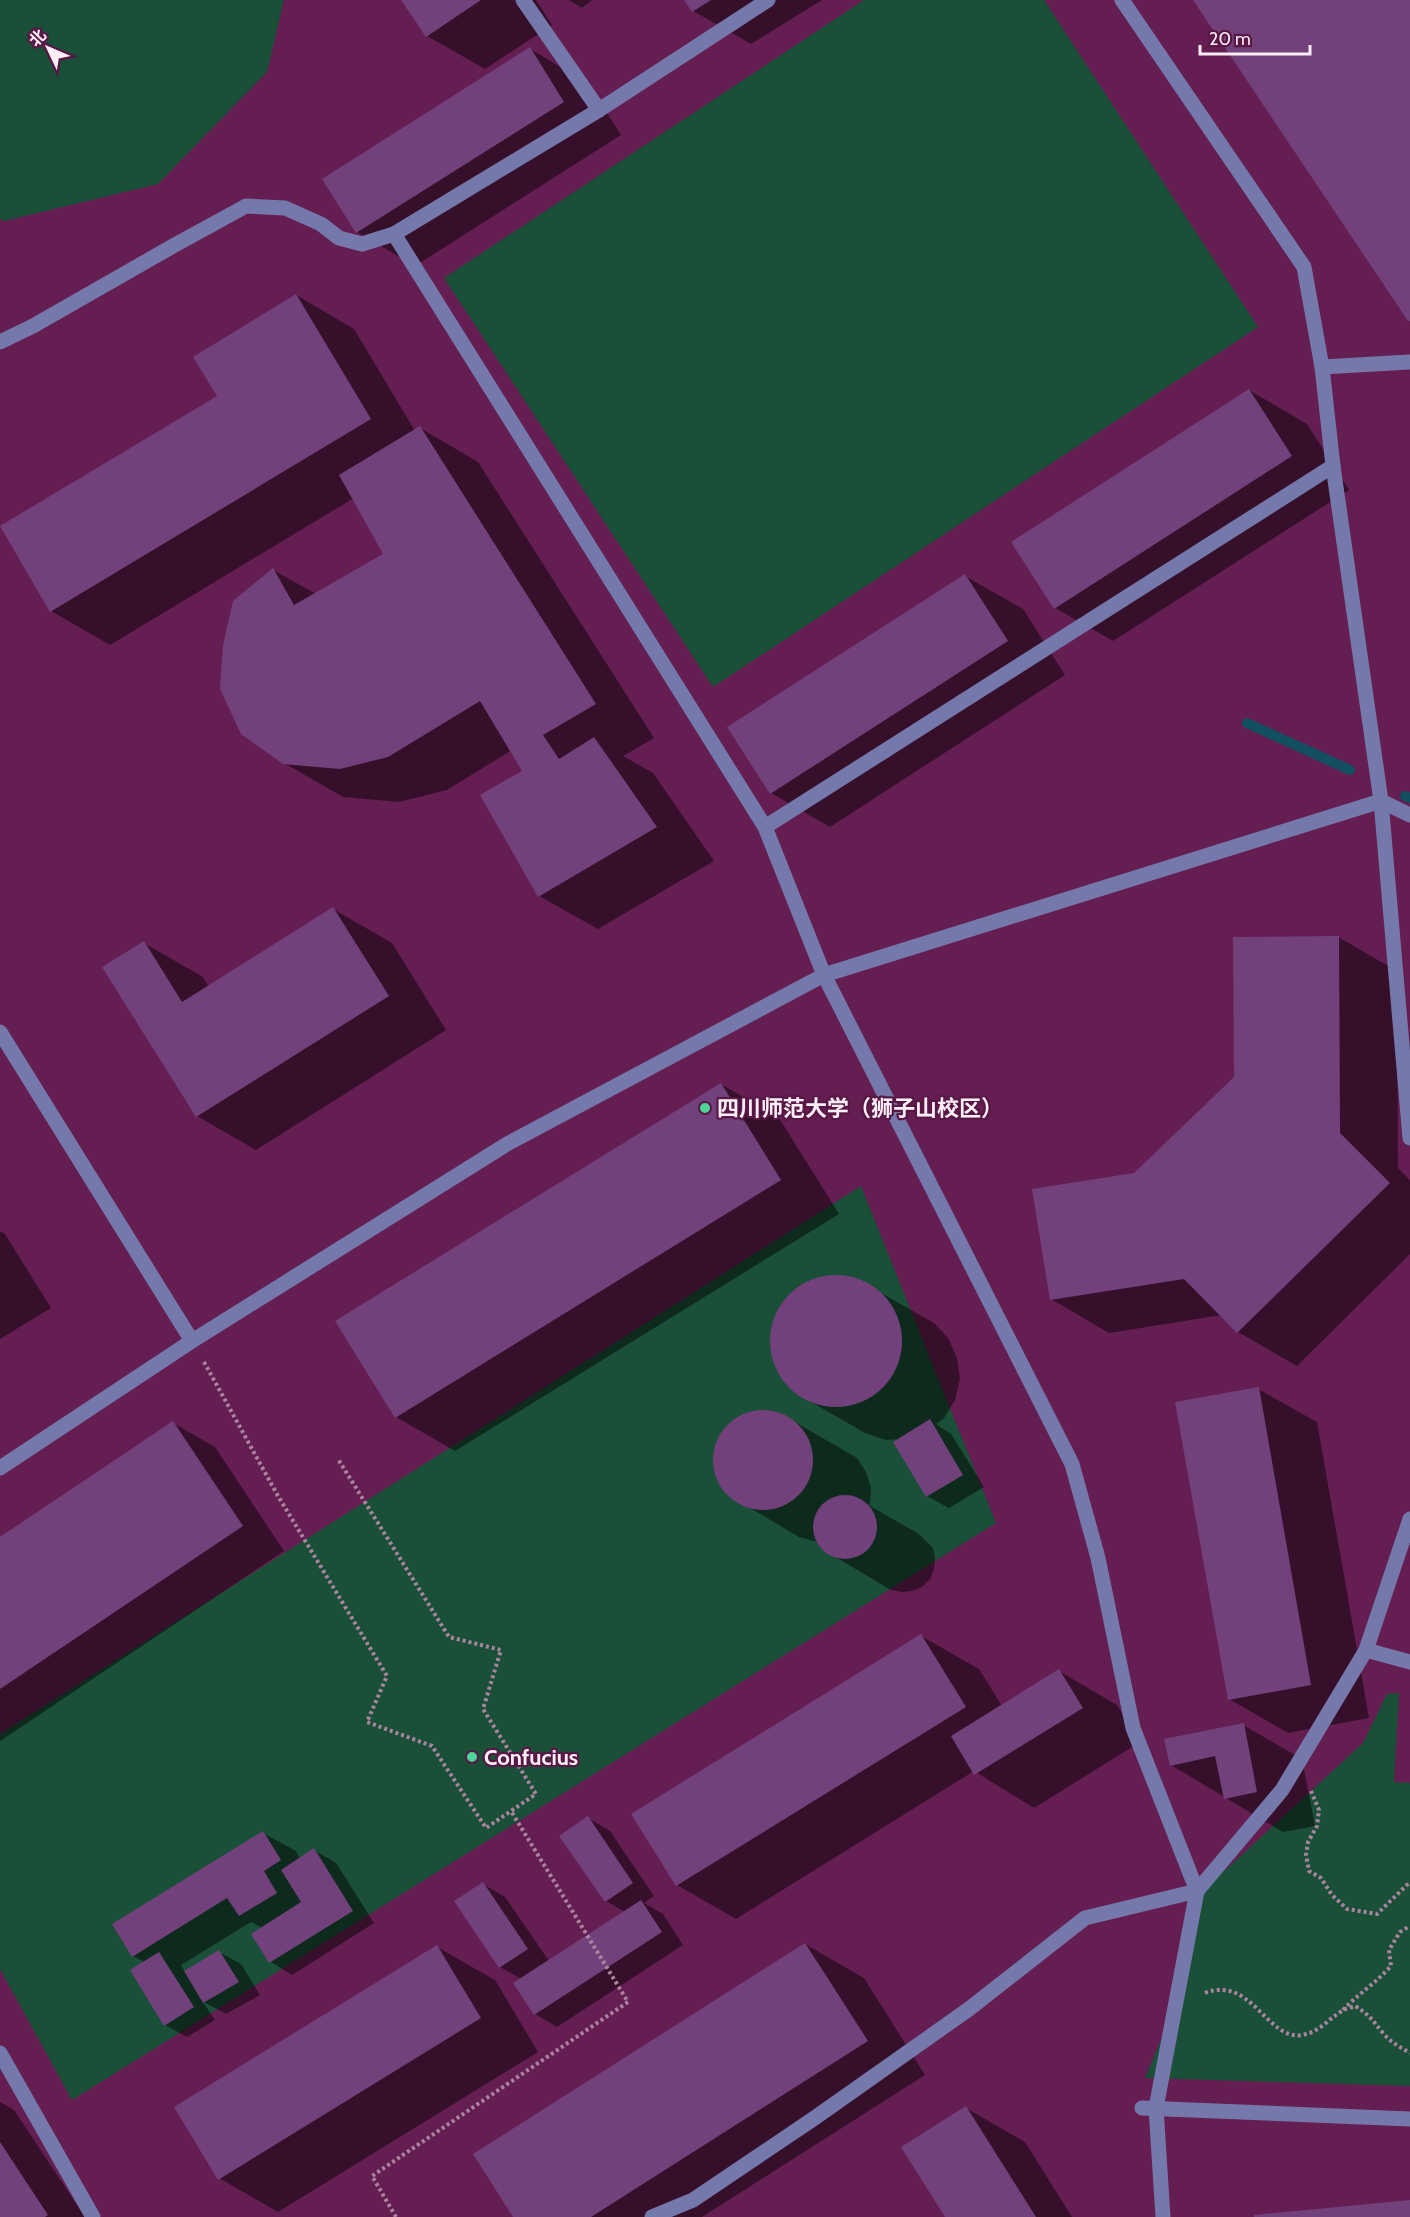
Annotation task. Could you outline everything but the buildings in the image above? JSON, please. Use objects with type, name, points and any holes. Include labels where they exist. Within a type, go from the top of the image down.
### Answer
[{"type":"lane","points":[[523,0],[598,110]]},
{"type":"lane","points":[[0,342],[33,326],[246,206],[285,208],[321,224],[339,238],[362,244],[394,234],[598,110],[768,0]]},
{"type":"lane","points":[[1122,0],[1304,267],[1322,367],[1333,466],[1381,801],[1410,1138]]},
{"type":"lane","points":[[394,234],[765,827],[824,975],[1072,1464],[1098,1558],[1133,1728],[1197,1891]]},
{"type":"lane","points":[[1322,367],[1410,362]]},
{"type":"lane","points":[[765,827],[1333,466]]},
{"type":"lane","points":[[0,1468],[192,1341],[507,1144],[824,975],[1381,801],[1410,815]]},
{"type":"lane","points":[[2,1039],[192,1341]]},
{"type":"lane","points":[[1163,2217],[1149,2108],[1176,2004],[1197,1891],[1282,1790],[1366,1650],[1410,1519]]},
{"type":"lane","points":[[1366,1650],[1410,1662]]},
{"type":"lane","points":[[652,2217],[693,2200],[816,2117],[969,2009],[1085,1918],[1197,1891]]},
{"type":"lane","points":[[0,2053],[93,2217]]},
{"type":"lane","points":[[1149,2108],[1410,2119]]},
{"type":"path","points":[[192,1341],[278,1496],[387,1676],[367,1722],[432,1746],[486,1828],[536,1794],[483,1709],[501,1650],[449,1637],[338,1459]]},
{"type":"path","points":[[1311,1790],[1319,1810],[1317,1826],[1308,1842],[1306,1855],[1309,1871],[1320,1878],[1332,1895],[1347,1909],[1377,1914],[1410,1882]]},
{"type":"path","points":[[396,2217],[372,2176],[628,2002],[511,1811]]},
{"type":"path","points":[[1176,2004],[1220,1989],[1240,1994],[1282,2030],[1300,2035],[1320,2028],[1356,1996],[1372,1987],[1391,1966],[1389,1950],[1400,1932],[1410,1926]]},
{"type":"path","points":[[1342,2010],[1355,2006],[1369,2014],[1388,2038],[1410,2053]]},
{"type":"shaded area","name":"四川师范大学（狮子山校区）","points":[[0,0],[1410,0],[1410,2217],[0,2217]]},
{"type":"green space","points":[[0,0],[284,0],[267,72],[158,184],[4,221],[0,219]]},
{"type":"green space","points":[[864,0],[1044,0],[1258,327],[713,687],[444,278]]},
{"type":"green space","points":[[861,1186],[996,1523],[72,2100],[0,1969],[0,1734]]},
{"type":"green space","points":[[1399,1693],[1394,1782],[1410,1783],[1410,2086],[1145,2078],[1176,2004],[1196,1897],[1363,1743],[1387,1694]]},
{"type":"waterway","points":[[1247,723],[1350,770]]},
{"type":"waterway","points":[[1405,796],[1410,798]]},
{"type":"place","name":"四川师范大学（狮子山校区）","points":[[705,1108]]},
{"type":"place","name":"Confucius","points":[[472,1757]]}]
